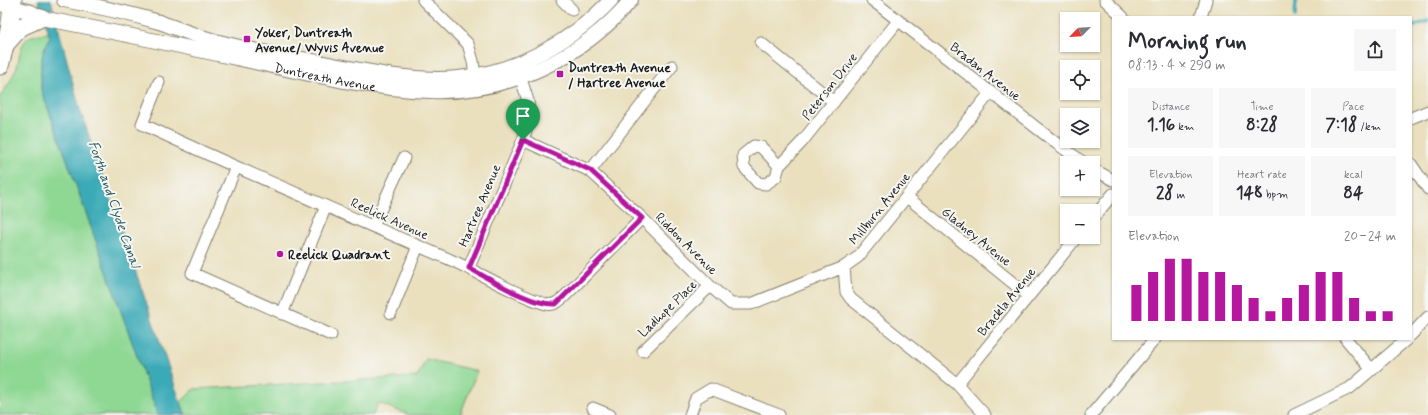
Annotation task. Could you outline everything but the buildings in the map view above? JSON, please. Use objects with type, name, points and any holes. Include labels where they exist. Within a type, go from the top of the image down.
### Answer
[{"type":"main road","points":[[0,66],[6,45],[9,4]]},
{"type":"main road","points":[[6,45],[21,27],[36,15]]},
{"type":"street","name":"Duntreath Avenue","points":[[64,0],[158,22],[220,43],[380,74],[429,79],[458,78],[475,82],[565,39],[590,20],[611,0]]},
{"type":"street","points":[[423,0],[468,44],[473,61],[475,82]]},
{"type":"street","points":[[562,0],[572,10]]},
{"type":"street","name":"Duntreath Avenue","points":[[9,4],[36,15],[80,26],[284,69],[379,86],[430,91],[475,82],[522,77],[572,52],[598,32],[632,0]]},
{"type":"street","name":"Bradan Avenue","points":[[872,0],[990,93],[1075,156]]},
{"type":"street","points":[[1105,0],[1122,16]]},
{"type":"street","points":[[1201,16],[1206,0]]},
{"type":"street","name":"Peterson Drive","points":[[779,166],[801,143],[898,21]]},
{"type":"street","points":[[761,43],[834,102]]},
{"type":"street","name":"Hartree Avenue","points":[[469,268],[523,140],[530,119],[528,102],[522,77],[515,63]]},
{"type":"street","points":[[590,170],[672,66]]},
{"type":"street","name":"Reelick Avenue","points":[[159,82],[142,124],[236,167],[469,268],[510,290],[547,304],[556,304],[642,218]]},
{"type":"street","name":"Millburn Avenue","points":[[844,267],[858,257],[990,93]]},
{"type":"street","points":[[1412,118],[1428,111]]},
{"type":"street","name":"Riddon Avenue","points":[[523,140],[590,170],[642,218],[710,286],[731,304],[751,304],[844,267]]},
{"type":"street","points":[[373,226],[404,158]]},
{"type":"street","points":[[1412,165],[1428,189]]},
{"type":"street","points":[[236,167],[192,273],[331,335]]},
{"type":"street","points":[[1100,173],[1112,179]]},
{"type":"street","points":[[1100,210],[1112,195]]},
{"type":"street","name":"Gladney Avenue","points":[[907,197],[1029,296]]},
{"type":"street","points":[[282,314],[326,206]]},
{"type":"street","name":"Brackla Avenue","points":[[957,384],[1071,244]]},
{"type":"street","points":[[391,313],[418,246]]},
{"type":"street","points":[[844,267],[846,292],[851,299],[957,384],[985,415]]},
{"type":"street","name":"Ladhope Place","points":[[643,351],[710,286]]},
{"type":"street","points":[[1412,334],[1428,317]]},
{"type":"street","points":[[1091,415],[1154,340]]},
{"type":"street","points":[[1347,340],[1372,370]]},
{"type":"street","points":[[1294,415],[1350,388],[1406,340]]},
{"type":"street","points":[[690,415],[696,398],[711,389],[779,415]]},
{"type":"street","points":[[593,408],[610,415]]},
{"type":"green space","points":[[49,33],[50,37],[44,49],[41,62],[41,90],[158,415],[0,415],[0,96],[16,69],[21,48],[25,41],[28,38],[38,34]]},
{"type":"green space","points":[[426,359],[477,371],[460,415],[409,415],[378,403],[373,415],[186,415],[181,402],[194,389],[417,377]]},
{"type":"water","points":[[38,0],[51,0],[80,110],[185,415],[158,415],[41,90],[41,62],[44,49],[50,37]]},
{"type":"waterway","points":[[1295,16],[1296,0]]},
{"type":"waterway","points":[[1412,27],[1428,21]]},
{"type":"place","name":"Yoker, Duntreath Avenue/ Wyvis Avenue","points":[[247,39]]},
{"type":"place","name":"Duntreath Avenue / Hartree Avenue","points":[[560,74]]},
{"type":"place","name":"Reelick Quadrant","points":[[280,254]]},
{"type":"route","points":[[523,140],[590,170],[642,218],[556,304],[547,304],[510,290],[469,268],[507,174],[523,140]]},
{"type":"water label","name":"Forth and Clyde Canal","points":[[115,204]]}]
